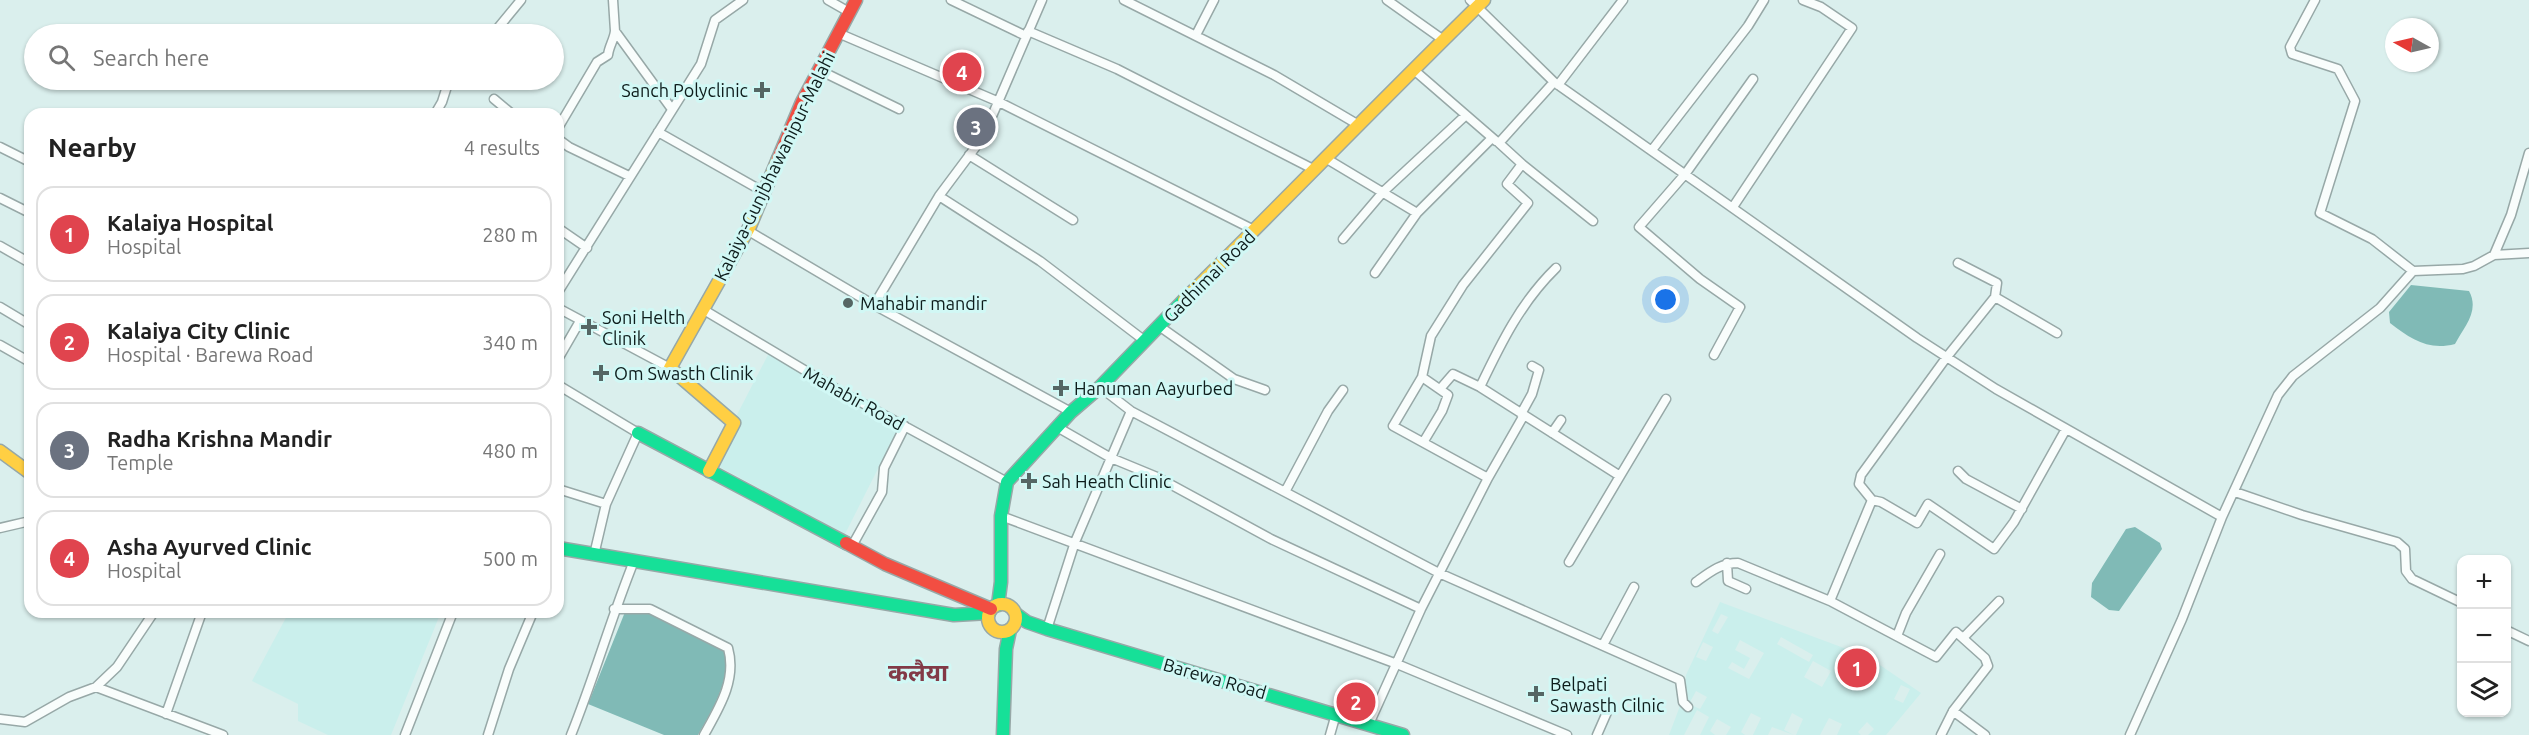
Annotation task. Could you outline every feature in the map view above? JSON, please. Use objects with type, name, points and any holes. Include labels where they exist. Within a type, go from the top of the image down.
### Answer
[{"type":"street","points":[[501,24],[521,0]]},
{"type":"street","points":[[564,118],[597,62],[608,55],[615,31],[613,0]]},
{"type":"street","points":[[564,283],[671,108],[701,64],[715,20],[743,0]]},
{"type":"street","points":[[828,0],[849,12]]},
{"type":"street","name":"Kalaiya-Gunjbhawanipur-Malahi","points":[[670,368],[747,231],[802,102],[856,0]]},
{"type":"street","points":[[951,0],[1117,69],[1315,171]]},
{"type":"street","points":[[874,304],[939,196],[983,137],[1042,0]]},
{"type":"street","points":[[1124,0],[1274,75],[1357,124]]},
{"type":"street","points":[[1196,34],[1214,0]]},
{"type":"street","points":[[1387,0],[1442,39]]},
{"type":"street","points":[[1376,273],[1417,213],[1556,83],[1623,0]]},
{"type":"street","points":[[1652,150],[1723,59],[1764,0]]},
{"type":"street","points":[[1733,207],[1852,28],[1821,7],[1803,0]]},
{"type":"street","points":[[2314,0],[2290,47],[2292,54],[2338,69],[2355,101],[2320,213],[2372,239],[2413,271],[2463,269],[2494,255],[2529,253]]},
{"type":"street","points":[[1477,3],[1556,83],[1946,358],[2222,517]]},
{"type":"street","name":"Gadhimai Road","points":[[1006,482],[1071,412],[1100,387],[1327,159],[1357,124],[1414,70],[1477,3]]},
{"type":"street","points":[[615,31],[671,108]]},
{"type":"street","points":[[838,33],[999,102],[1254,230]]},
{"type":"street","points":[[819,70],[899,109]]},
{"type":"street","points":[[1414,70],[1522,164],[1593,221]]},
{"type":"street","points":[[1714,355],[1740,307],[1700,279],[1639,227],[1686,173],[1753,79]]},
{"type":"street","points":[[438,108],[445,90]]},
{"type":"street","points":[[494,99],[505,108]]},
{"type":"street","points":[[1342,239],[1383,192],[1466,115]]},
{"type":"street","points":[[658,132],[764,192]]},
{"type":"street","points":[[564,143],[629,176]]},
{"type":"street","points":[[0,147],[24,159]]},
{"type":"street","points":[[2494,255],[2511,215],[2529,153]]},
{"type":"street","points":[[969,155],[1073,220]]},
{"type":"street","points":[[1327,159],[1417,213]]},
{"type":"street","points":[[1488,478],[1394,426],[1422,377],[1431,336],[1463,285],[1528,203],[1507,184],[1522,164]]},
{"type":"street","points":[[939,196],[1040,261],[1145,341]]},
{"type":"street","points":[[0,198],[24,210]]},
{"type":"street","points":[[747,231],[1071,412]]},
{"type":"street","points":[[564,232],[587,248]]},
{"type":"street","points":[[0,246],[24,260]]},
{"type":"street","points":[[1958,262],[1997,283],[1995,297],[1946,358],[1861,475],[1859,484],[1872,500],[1881,502],[1917,523],[1928,504],[1994,549],[2022,509],[2066,429]]},
{"type":"street","points":[[1480,387],[1514,319],[1556,267]]},
{"type":"street","points":[[2130,735],[2182,619],[2222,517],[2278,395],[2293,376],[2380,308],[2413,271]]},
{"type":"street","points":[[1995,297],[2057,333]]},
{"type":"street","points":[[0,307],[24,322]]},
{"type":"street","name":"Mahabir Road","points":[[704,310],[831,386],[1006,482]]},
{"type":"street","points":[[564,312],[670,368],[734,423],[709,471]]},
{"type":"street","points":[[564,349],[580,321]]},
{"type":"street","points":[[1160,326],[1234,380],[1265,390]]},
{"type":"street","points":[[0,345],[24,359]]},
{"type":"street","points":[[1375,728],[1397,664],[1421,609],[1523,415],[1539,370],[1532,366]]},
{"type":"street","points":[[1440,389],[1453,374],[1480,387],[1620,476]]},
{"type":"street","points":[[1422,377],[1448,395],[1442,411],[1424,441]]},
{"type":"street","points":[[1100,387],[1131,411],[1286,490],[1439,573],[1680,680],[1683,702],[1688,707]]},
{"type":"street","points":[[564,389],[638,433],[885,564],[1002,613]]},
{"type":"street","points":[[1286,490],[1328,411],[1342,390]]},
{"type":"street","points":[[1569,562],[1666,399]]},
{"type":"street","points":[[1047,629],[1075,542],[1131,411]]},
{"type":"street","points":[[1552,433],[1561,420]]},
{"type":"street","points":[[852,546],[882,492],[884,468],[905,426]]},
{"type":"street","points":[[1057,427],[1111,458],[1157,477],[1271,539],[1421,609]]},
{"type":"street","points":[[594,555],[606,504],[638,433]]},
{"type":"street","points":[[0,451],[24,469]]},
{"type":"street","points":[[1958,471],[1966,478],[2022,509]]},
{"type":"street","points":[[1003,735],[1007,631],[1002,613],[1001,516],[1006,482]]},
{"type":"street","points":[[564,491],[606,504]]},
{"type":"street","points":[[2235,492],[2302,515],[2397,542],[2405,549],[2406,571],[2412,579],[2457,601]]},
{"type":"street","points":[[1830,601],[1872,500]]},
{"type":"street","points":[[1001,516],[1397,664],[1567,735]]},
{"type":"street","points":[[0,528],[24,522]]},
{"type":"street","points":[[564,549],[954,615],[1002,613]]},
{"type":"street","points":[[1897,636],[1906,613],[1940,554]]},
{"type":"street","points":[[571,735],[611,628],[614,609],[634,561]]},
{"type":"street","points":[[1727,563],[1728,581],[1746,589]]},
{"type":"street","points":[[1696,582],[1727,563],[1738,563],[1830,601],[1936,657],[1956,632],[1985,658],[1988,666],[1953,711],[1941,735]]},
{"type":"street","points":[[1603,645],[1634,587]]},
{"type":"street","points":[[1963,638],[1999,601]]},
{"type":"street","points":[[614,609],[650,609],[728,648],[732,661],[731,676],[718,709],[704,735]]},
{"type":"street","points":[[1002,613],[992,628],[1007,631]]},
{"type":"street","name":"Barewa Road","points":[[1002,613],[1047,629],[1403,735]]},
{"type":"street","points":[[0,719],[25,722],[69,698],[96,687],[117,667],[150,618]]},
{"type":"street","points":[[166,714],[200,618]]},
{"type":"street","points":[[405,735],[451,618]]},
{"type":"street","points":[[488,735],[509,669],[530,618]]},
{"type":"street","points":[[2511,632],[2529,641]]},
{"type":"street","points":[[96,687],[223,735]]},
{"type":"street","points":[[1597,735],[1608,710]]},
{"type":"street","points":[[1953,711],[1985,735]]},
{"type":"street","points":[[1330,735],[1336,714]]},
{"type":"shaded area","points":[[2411,285],[2469,291],[2473,305],[2472,312],[2455,344],[2428,345],[2405,334],[2390,323],[2389,312]]},
{"type":"shaded area","points":[[770,351],[898,429],[845,534],[712,463]]},
{"type":"shaded area","points":[[2135,527],[2160,543],[2162,549],[2119,611],[2109,610],[2091,597],[2092,583],[2126,529]]},
{"type":"shaded area","points":[[1720,602],[1868,657],[1921,693],[1886,735],[1868,735],[1874,729],[1867,722],[1858,732],[1861,735],[1837,735],[1842,724],[1829,718],[1820,735],[1796,735],[1803,719],[1792,713],[1784,730],[1794,735],[1772,727],[1768,735],[1753,735],[1761,718],[1751,713],[1741,732],[1745,735],[1726,735],[1731,727],[1717,719],[1710,731],[1715,735],[1700,735],[1709,717],[1697,710],[1684,735],[1669,735],[1683,698],[1686,675]],"holes":[[[1721,614],[1728,617],[1718,634],[1712,631]],[[1781,637],[1813,655],[1809,662],[1777,644]],[[1740,640],[1764,653],[1749,679],[1728,668],[1732,662],[1744,669],[1750,658],[1735,650]],[[1703,642],[1713,647],[1706,661],[1696,657]],[[1813,661],[1831,671],[1822,687],[1804,677]],[[1849,672],[1865,680],[1860,690],[1844,682]],[[1901,685],[1910,689],[1903,703],[1894,699]],[[1696,691],[1707,697],[1700,709],[1689,704]]]},
{"type":"shaded area","points":[[625,612],[651,614],[726,651],[727,662],[723,684],[715,705],[698,735],[664,735],[588,704]]},
{"type":"shaded area","points":[[286,618],[439,618],[391,735],[328,735],[298,721],[298,704],[252,681]]},
{"type":"traffic: fast","points":[[998,605],[1001,582],[1001,516],[1007,482],[1071,412],[1100,387],[1184,300]]},
{"type":"traffic: fast","points":[[638,433],[846,543]]},
{"type":"traffic: fast","points":[[564,549],[954,615],[989,613]]},
{"type":"traffic: fast","points":[[1016,614],[1027,622],[1047,629],[1403,735]]},
{"type":"traffic: fast","points":[[1003,735],[1006,649],[1010,630]]},
{"type":"traffic: slow","points":[[1184,300],[1484,0]]},
{"type":"traffic: slow","points":[[709,471],[734,423],[670,368],[750,226],[778,159]]},
{"type":"traffic: slow","points":[[0,451],[24,469]]},
{"type":"traffic: slow","points":[[1002,604],[1012,608],[1016,618],[1012,628],[1002,632],[992,628],[988,618],[992,608],[1002,604]]},
{"type":"traffic: jam","points":[[778,159],[802,102],[856,0]]},
{"type":"traffic: jam","points":[[846,543],[885,564],[991,609]]},
{"type":"place","name":"Asha Ayurved Clinic","points":[[962,72]]},
{"type":"place","name":"Sanch Polyclinic","points":[[762,90]]},
{"type":"place","name":"Radha Krishna Mandir","points":[[976,127]]},
{"type":"place","name":"Mahabir mandir","points":[[848,303]]},
{"type":"place","name":"Soni Helth Clinik","points":[[589,327]]},
{"type":"place","name":"Om Swasth Clinik","points":[[601,373]]},
{"type":"place","name":"Hanuman Aayurbed","points":[[1061,388]]},
{"type":"place","name":"Sah Heath Clinic","points":[[1029,481]]},
{"type":"place","name":"Kalaiya Hospital","points":[[1857,668]]},
{"type":"place","name":"Belpati Sawasth Cilnic","points":[[1536,694]]},
{"type":"place","name":"Kalaiya City Clinic","points":[[1356,702]]},
{"type":"district","name":"कलैया","points":[[918,672]]}]
